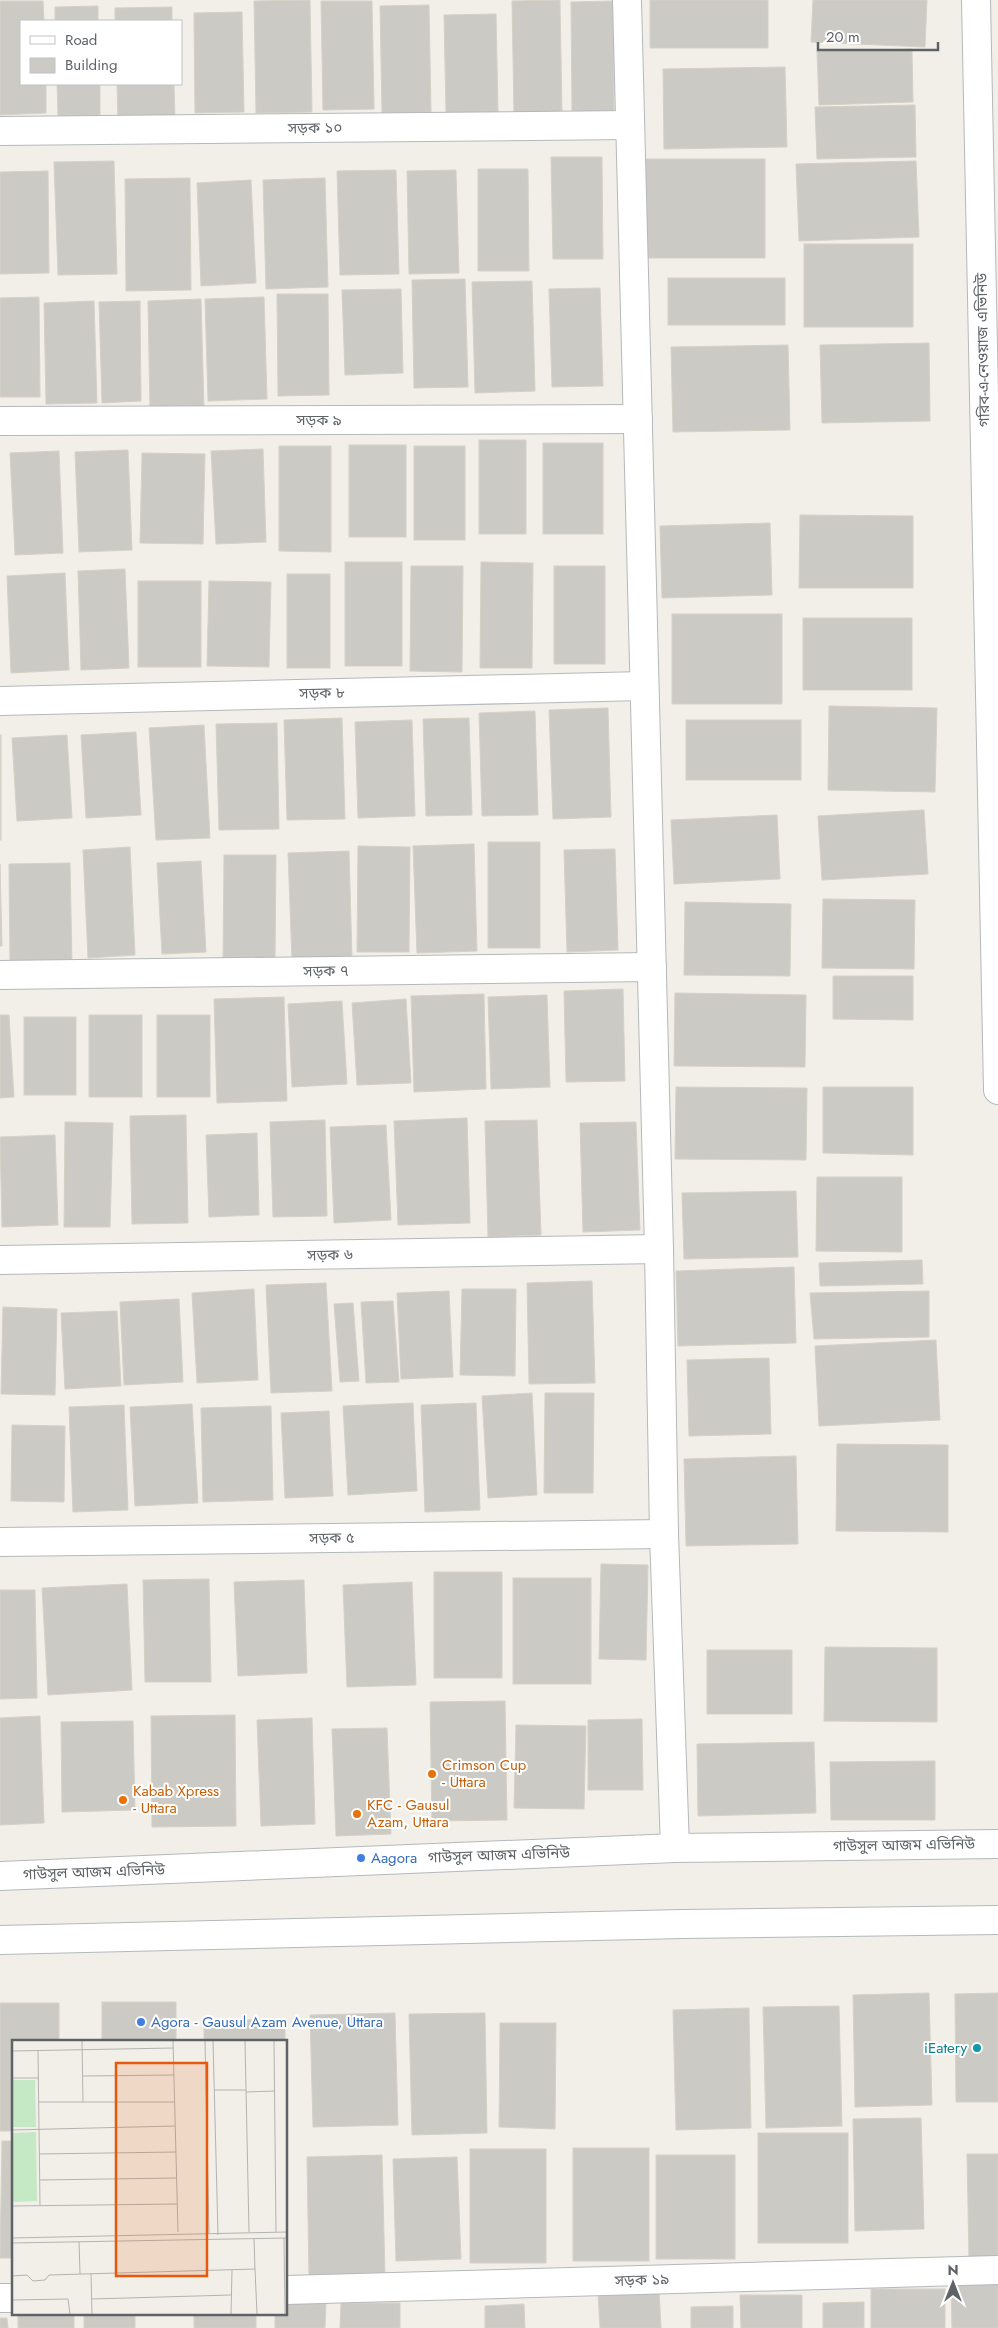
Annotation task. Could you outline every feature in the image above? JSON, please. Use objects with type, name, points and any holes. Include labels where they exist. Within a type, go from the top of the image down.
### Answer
[{"type":"street","points":[[627,0],[659,1249],[664,1534],[675,1848]]},
{"type":"street","name":"গরিব-এ-নেওয়াজ এভিনিউ","points":[[983,2],[998,1090]]},
{"type":"street","name":"সড়ক ১০","points":[[0,131],[630,125]]},
{"type":"street","name":"সড়ক ৯","points":[[0,421],[638,418]]},
{"type":"street","name":"সড়ক ৮","points":[[0,701],[644,686]]},
{"type":"street","name":"সড়ক ৭","points":[[0,975],[652,967]]},
{"type":"street","name":"সড়ক ৬","points":[[0,1260],[659,1249]]},
{"type":"street","name":"সড়ক ৫","points":[[0,1542],[664,1534]]},
{"type":"street","name":"গাউসুল আজম এভিনিউ","points":[[0,1876],[675,1848],[998,1844]]},
{"type":"street","points":[[0,1940],[663,1925],[998,1920]]},
{"type":"street","name":"সড়ক ১৯","points":[[288,2290],[998,2270]]},
{"type":"building","points":[[310,0],[312,112],[256,113],[254,1]]},
{"type":"building","points":[[560,0],[562,114],[514,115],[512,1]]},
{"type":"building","points":[[650,0],[768,0],[768,48],[650,48]]},
{"type":"building","points":[[813,0],[927,0],[925,47],[811,42]]},
{"type":"building","points":[[0,1],[43,1],[44,20],[20,20],[20,85],[46,85],[46,113],[0,115]]},
{"type":"building","points":[[321,1],[372,1],[374,109],[323,110]]},
{"type":"building","points":[[613,1],[614,111],[572,113],[571,2]]},
{"type":"building","points":[[429,5],[431,112],[382,113],[380,6]]},
{"type":"building","points":[[98,6],[98,20],[55,20],[55,7]]},
{"type":"building","points":[[172,7],[172,20],[115,20],[115,8]]},
{"type":"building","points":[[242,12],[244,112],[195,113],[194,13]]},
{"type":"building","points":[[496,14],[498,112],[446,113],[444,15]]},
{"type":"building","points":[[912,49],[913,102],[819,105],[817,51]]},
{"type":"building","points":[[785,67],[787,147],[664,149],[663,69]]},
{"type":"building","points":[[57,85],[100,85],[100,115],[58,116]]},
{"type":"building","points":[[117,85],[174,85],[175,119],[118,120]]},
{"type":"building","points":[[915,105],[916,157],[817,159],[815,107]]},
{"type":"building","points":[[551,157],[602,157],[603,259],[553,259]]},
{"type":"building","points":[[646,159],[765,159],[765,258],[646,258]]},
{"type":"building","points":[[114,161],[117,274],[58,275],[54,162]]},
{"type":"building","points":[[916,161],[919,237],[799,241],[796,164]]},
{"type":"building","points":[[478,169],[528,169],[529,271],[478,271]]},
{"type":"building","points":[[396,170],[399,274],[340,275],[337,171]]},
{"type":"building","points":[[456,170],[459,273],[409,274],[407,171]]},
{"type":"building","points":[[48,171],[49,273],[0,274],[0,172]]},
{"type":"building","points":[[190,178],[191,290],[126,291],[125,179]]},
{"type":"building","points":[[325,178],[328,287],[266,289],[263,180]]},
{"type":"building","points":[[251,180],[256,283],[201,286],[197,183]]},
{"type":"building","points":[[804,244],[913,244],[913,327],[804,327]]},
{"type":"building","points":[[668,278],[785,278],[785,325],[668,325]]},
{"type":"building","points":[[465,279],[468,387],[414,388],[412,280]]},
{"type":"building","points":[[532,281],[535,391],[475,393],[472,282]]},
{"type":"building","points":[[600,288],[603,386],[552,387],[549,289]]},
{"type":"building","points":[[401,289],[403,373],[345,375],[342,290]]},
{"type":"building","points":[[277,294],[328,294],[329,395],[278,396]]},
{"type":"building","points":[[39,297],[40,397],[0,397],[0,298]]},
{"type":"building","points":[[264,297],[267,399],[208,401],[205,299]]},
{"type":"building","points":[[201,299],[204,409],[150,411],[148,301]]},
{"type":"building","points":[[94,301],[97,403],[46,404],[44,303]]},
{"type":"building","points":[[140,301],[141,401],[102,403],[99,302]]},
{"type":"building","points":[[929,343],[930,421],[822,423],[820,345]]},
{"type":"building","points":[[788,345],[790,430],[673,432],[671,347]]},
{"type":"building","points":[[479,440],[526,440],[526,534],[479,534]]},
{"type":"building","points":[[543,443],[603,443],[603,534],[543,534]]},
{"type":"building","points":[[349,445],[406,445],[406,537],[349,537]]},
{"type":"building","points":[[279,446],[331,446],[331,552],[279,551]]},
{"type":"building","points":[[414,446],[465,446],[465,540],[414,540]]},
{"type":"building","points":[[263,449],[266,542],[216,544],[211,451]]},
{"type":"building","points":[[128,450],[132,550],[79,552],[75,452]]},
{"type":"building","points":[[59,451],[63,553],[15,555],[10,453]]},
{"type":"building","points":[[142,453],[205,454],[203,544],[140,543]]},
{"type":"building","points":[[800,515],[913,516],[913,588],[799,588]]},
{"type":"building","points":[[770,523],[772,595],[662,598],[660,526]]},
{"type":"building","points":[[345,562],[402,562],[402,666],[345,666]]},
{"type":"building","points":[[481,562],[533,563],[532,668],[480,668]]},
{"type":"building","points":[[411,566],[463,566],[462,672],[410,671]]},
{"type":"building","points":[[554,566],[605,566],[605,664],[554,664]]},
{"type":"building","points":[[125,569],[129,668],[81,670],[78,571]]},
{"type":"building","points":[[65,573],[69,670],[11,673],[7,576]]},
{"type":"building","points":[[287,574],[330,574],[330,668],[287,668]]},
{"type":"building","points":[[138,581],[201,581],[201,667],[138,667]]},
{"type":"building","points":[[209,581],[271,582],[269,667],[207,666]]},
{"type":"building","points":[[672,614],[782,614],[782,704],[672,704]]},
{"type":"building","points":[[803,618],[912,618],[912,690],[803,690]]},
{"type":"building","points":[[829,706],[937,708],[935,792],[828,790]]},
{"type":"building","points":[[608,708],[611,817],[553,819],[549,710]]},
{"type":"building","points":[[535,711],[538,815],[482,816],[479,713]]},
{"type":"building","points":[[342,718],[345,819],[287,820],[284,720]]},
{"type":"building","points":[[469,718],[472,815],[426,816],[423,719]]},
{"type":"building","points":[[412,720],[415,816],[358,818],[355,722]]},
{"type":"building","points":[[686,720],[801,720],[801,780],[686,780]]},
{"type":"building","points":[[277,723],[279,829],[219,830],[216,724]]},
{"type":"building","points":[[204,725],[210,838],[156,840],[149,728]]},
{"type":"building","points":[[136,732],[141,815],[86,818],[81,735]]},
{"type":"building","points":[[1,735],[1,840],[0,840]]},
{"type":"building","points":[[67,735],[72,818],[17,821],[12,738]]},
{"type":"building","points":[[924,810],[928,874],[822,880],[818,816]]},
{"type":"building","points":[[777,815],[780,879],[674,884],[671,820]]},
{"type":"building","points":[[488,842],[540,842],[540,948],[488,948]]},
{"type":"building","points":[[474,844],[477,951],[417,953],[413,846]]},
{"type":"building","points":[[358,846],[410,847],[409,952],[357,952]]},
{"type":"building","points":[[130,847],[135,955],[88,958],[83,850]]},
{"type":"building","points":[[615,849],[618,950],[567,952],[564,850]]},
{"type":"building","points":[[349,851],[352,958],[292,960],[288,853]]},
{"type":"building","points":[[224,855],[276,855],[275,961],[223,961]]},
{"type":"building","points":[[201,861],[206,952],[162,954],[157,863]]},
{"type":"building","points":[[70,863],[72,962],[10,964],[9,864]]},
{"type":"building","points":[[0,864],[2,946],[0,946]]},
{"type":"building","points":[[823,899],[915,900],[914,969],[822,968]]},
{"type":"building","points":[[685,902],[791,904],[790,976],[684,975]]},
{"type":"building","points":[[833,976],[913,976],[913,1020],[833,1019]]},
{"type":"building","points":[[623,989],[625,1081],[566,1082],[564,991]]},
{"type":"building","points":[[675,993],[806,995],[805,1067],[674,1066]]},
{"type":"building","points":[[484,994],[486,1089],[414,1092],[411,996]]},
{"type":"building","points":[[547,995],[550,1087],[491,1089],[488,997]]},
{"type":"building","points":[[284,997],[287,1101],[217,1103],[214,999]]},
{"type":"building","points":[[406,999],[411,1083],[357,1085],[352,1003]]},
{"type":"building","points":[[342,1001],[347,1084],[292,1087],[288,1004]]},
{"type":"building","points":[[0,1015],[9,1015],[14,1097],[0,1098]]},
{"type":"building","points":[[89,1015],[142,1015],[142,1097],[89,1097]]},
{"type":"building","points":[[157,1015],[210,1015],[210,1097],[157,1097]]},
{"type":"building","points":[[24,1017],[76,1017],[76,1095],[24,1095]]},
{"type":"building","points":[[676,1087],[807,1088],[806,1160],[675,1159]]},
{"type":"building","points":[[823,1087],[913,1087],[913,1155],[823,1153]]},
{"type":"building","points":[[186,1115],[188,1223],[132,1224],[130,1116]]},
{"type":"building","points":[[467,1118],[470,1223],[398,1225],[394,1121]]},
{"type":"building","points":[[325,1120],[327,1216],[273,1217],[270,1122]]},
{"type":"building","points":[[537,1120],[541,1235],[488,1237],[485,1121]]},
{"type":"building","points":[[65,1122],[113,1123],[110,1227],[64,1227]]},
{"type":"building","points":[[636,1122],[640,1230],[583,1232],[580,1123]]},
{"type":"building","points":[[386,1125],[391,1220],[334,1223],[330,1127]]},
{"type":"building","points":[[257,1133],[259,1215],[209,1217],[206,1135]]},
{"type":"building","points":[[55,1135],[58,1225],[2,1227],[0,1137]]},
{"type":"building","points":[[817,1177],[902,1177],[902,1252],[816,1251]]},
{"type":"building","points":[[796,1191],[798,1257],[684,1259],[682,1193]]},
{"type":"building","points":[[922,1260],[923,1284],[820,1286],[819,1263]]},
{"type":"building","points":[[794,1267],[796,1343],[678,1346],[676,1271]]},
{"type":"building","points":[[592,1281],[595,1383],[529,1384],[527,1283]]},
{"type":"building","points":[[326,1283],[332,1391],[271,1393],[266,1285]]},
{"type":"building","points":[[254,1289],[258,1380],[197,1383],[192,1293]]},
{"type":"building","points":[[462,1289],[516,1289],[515,1376],[460,1375]]},
{"type":"building","points":[[449,1291],[453,1377],[401,1379],[397,1293]]},
{"type":"building","points":[[929,1291],[929,1337],[814,1339],[810,1293]]},
{"type":"building","points":[[179,1299],[183,1382],[124,1385],[120,1302]]},
{"type":"building","points":[[393,1301],[399,1382],[366,1383],[361,1302]]},
{"type":"building","points":[[353,1303],[359,1381],[340,1382],[334,1304]]},
{"type":"building","points":[[3,1307],[57,1309],[55,1395],[1,1394]]},
{"type":"building","points":[[117,1311],[121,1386],[65,1389],[61,1313]]},
{"type":"building","points":[[936,1340],[940,1420],[819,1426],[815,1346]]},
{"type":"building","points":[[769,1358],[771,1434],[689,1436],[687,1360]]},
{"type":"building","points":[[532,1393],[537,1495],[488,1498],[482,1396]]},
{"type":"building","points":[[545,1393],[594,1393],[593,1493],[544,1493]]},
{"type":"building","points":[[413,1403],[417,1491],[348,1495],[343,1406]]},
{"type":"building","points":[[476,1403],[480,1510],[425,1512],[421,1405]]},
{"type":"building","points":[[192,1404],[198,1503],[135,1506],[130,1407]]},
{"type":"building","points":[[124,1405],[128,1510],[73,1512],[69,1407]]},
{"type":"building","points":[[271,1406],[273,1500],[203,1502],[201,1408]]},
{"type":"building","points":[[329,1411],[333,1496],[285,1498],[281,1413]]},
{"type":"building","points":[[12,1425],[65,1426],[64,1502],[11,1501]]},
{"type":"building","points":[[837,1444],[948,1445],[948,1532],[836,1531]]},
{"type":"building","points":[[796,1456],[798,1544],[686,1546],[684,1459]]},
{"type":"building","points":[[601,1564],[648,1565],[646,1660],[599,1659]]},
{"type":"building","points":[[434,1572],[502,1572],[502,1678],[434,1678]]},
{"type":"building","points":[[513,1578],[591,1578],[591,1684],[513,1684]]},
{"type":"building","points":[[209,1579],[211,1682],[145,1682],[143,1580]]},
{"type":"building","points":[[304,1580],[307,1673],[238,1676],[234,1582]]},
{"type":"building","points":[[412,1582],[416,1685],[347,1687],[343,1585]]},
{"type":"building","points":[[127,1584],[132,1690],[48,1695],[42,1588]]},
{"type":"building","points":[[0,1590],[35,1590],[37,1698],[0,1699]]},
{"type":"building","points":[[825,1647],[937,1648],[937,1722],[824,1721]]},
{"type":"building","points":[[707,1650],[792,1650],[792,1714],[707,1714]]},
{"type":"building","points":[[505,1701],[507,1820],[432,1821],[430,1702]]},
{"type":"building","points":[[235,1715],[236,1826],[152,1827],[151,1716]]},
{"type":"building","points":[[40,1716],[44,1823],[0,1825],[0,1718]]},
{"type":"building","points":[[312,1718],[315,1824],[261,1826],[257,1720]]},
{"type":"building","points":[[642,1719],[643,1790],[588,1790],[588,1720]]},
{"type":"building","points":[[133,1721],[135,1810],[62,1812],[61,1722]]},
{"type":"building","points":[[516,1725],[586,1726],[584,1809],[514,1808]]},
{"type":"building","points":[[387,1728],[391,1834],[336,1836],[332,1729]]},
{"type":"building","points":[[814,1742],[816,1813],[698,1816],[697,1744]]},
{"type":"building","points":[[935,1761],[935,1820],[831,1820],[830,1762]]},
{"type":"building","points":[[929,1993],[932,2105],[855,2107],[853,1995]]},
{"type":"building","name":"iEatery","points":[[998,1993],[998,2102],[956,2102],[955,1994]]},
{"type":"building","points":[[102,2002],[176,2002],[176,2040],[102,2040]]},
{"type":"building","points":[[0,2003],[59,2003],[59,2040],[12,2040],[12,2131],[0,2131]]},
{"type":"building","points":[[839,2006],[842,2126],[766,2128],[763,2007]]},
{"type":"building","points":[[749,2008],[751,2128],[676,2130],[673,2010]]},
{"type":"building","points":[[395,2013],[398,2125],[313,2127],[310,2015]]},
{"type":"building","points":[[485,2013],[487,2133],[412,2135],[409,2014]]},
{"type":"building","points":[[285,2019],[285,2040],[204,2040],[204,2021]]},
{"type":"building","points":[[500,2023],[556,2023],[555,2129],[499,2127]]},
{"type":"building","points":[[921,2118],[924,2229],[855,2231],[853,2119]]},
{"type":"building","points":[[758,2133],[848,2133],[848,2243],[758,2243]]},
{"type":"building","points":[[2,2141],[12,2141],[12,2258],[0,2258]]},
{"type":"building","points":[[573,2148],[649,2148],[649,2261],[573,2261]]},
{"type":"building","points":[[470,2149],[546,2149],[546,2263],[470,2263]]},
{"type":"building","points":[[967,2154],[998,2154],[998,2259],[969,2260]]},
{"type":"building","points":[[382,2155],[385,2275],[309,2277],[307,2157]]},
{"type":"building","points":[[656,2155],[735,2155],[735,2259],[656,2259]]},
{"type":"building","points":[[457,2157],[461,2259],[396,2261],[393,2159]]},
{"type":"building","points":[[998,2282],[998,2328],[952,2328],[951,2283]]},
{"type":"building","points":[[659,2289],[661,2328],[600,2328],[598,2293]]},
{"type":"building","points":[[871,2289],[945,2289],[945,2328],[871,2328]]},
{"type":"building","points":[[740,2295],[802,2295],[802,2328],[741,2328]]},
{"type":"building","points":[[288,2302],[326,2303],[325,2328],[275,2328],[275,2316],[288,2316]]},
{"type":"building","points":[[864,2302],[864,2328],[823,2328],[823,2303]]},
{"type":"building","points":[[341,2303],[400,2303],[400,2328],[340,2328]]},
{"type":"building","points":[[524,2304],[525,2328],[485,2328],[485,2306]]},
{"type":"building","points":[[733,2306],[733,2328],[691,2328],[691,2307]]},
{"type":"building","points":[[18,2316],[74,2316],[74,2328],[18,2328]]},
{"type":"building","points":[[84,2316],[135,2316],[135,2328],[84,2328]]},
{"type":"building","points":[[194,2316],[256,2316],[256,2328],[194,2328]]},
{"type":"building","points":[[0,2318],[7,2318],[8,2328],[0,2328]]},
{"type":"place","name":"Crimson Cup - Uttara","points":[[432,1774]]},
{"type":"place","name":"Kabab Xpress - Uttara","points":[[123,1800]]},
{"type":"place","name":"KFC - Gausul Azam, Uttara","points":[[357,1814]]},
{"type":"place","name":"Aagora","points":[[361,1858]]},
{"type":"place","name":"Agora - Gausul Azam Avenue, Uttara","points":[[141,2022]]},
{"type":"place","name":"iEatery","points":[[977,2048]]}]
